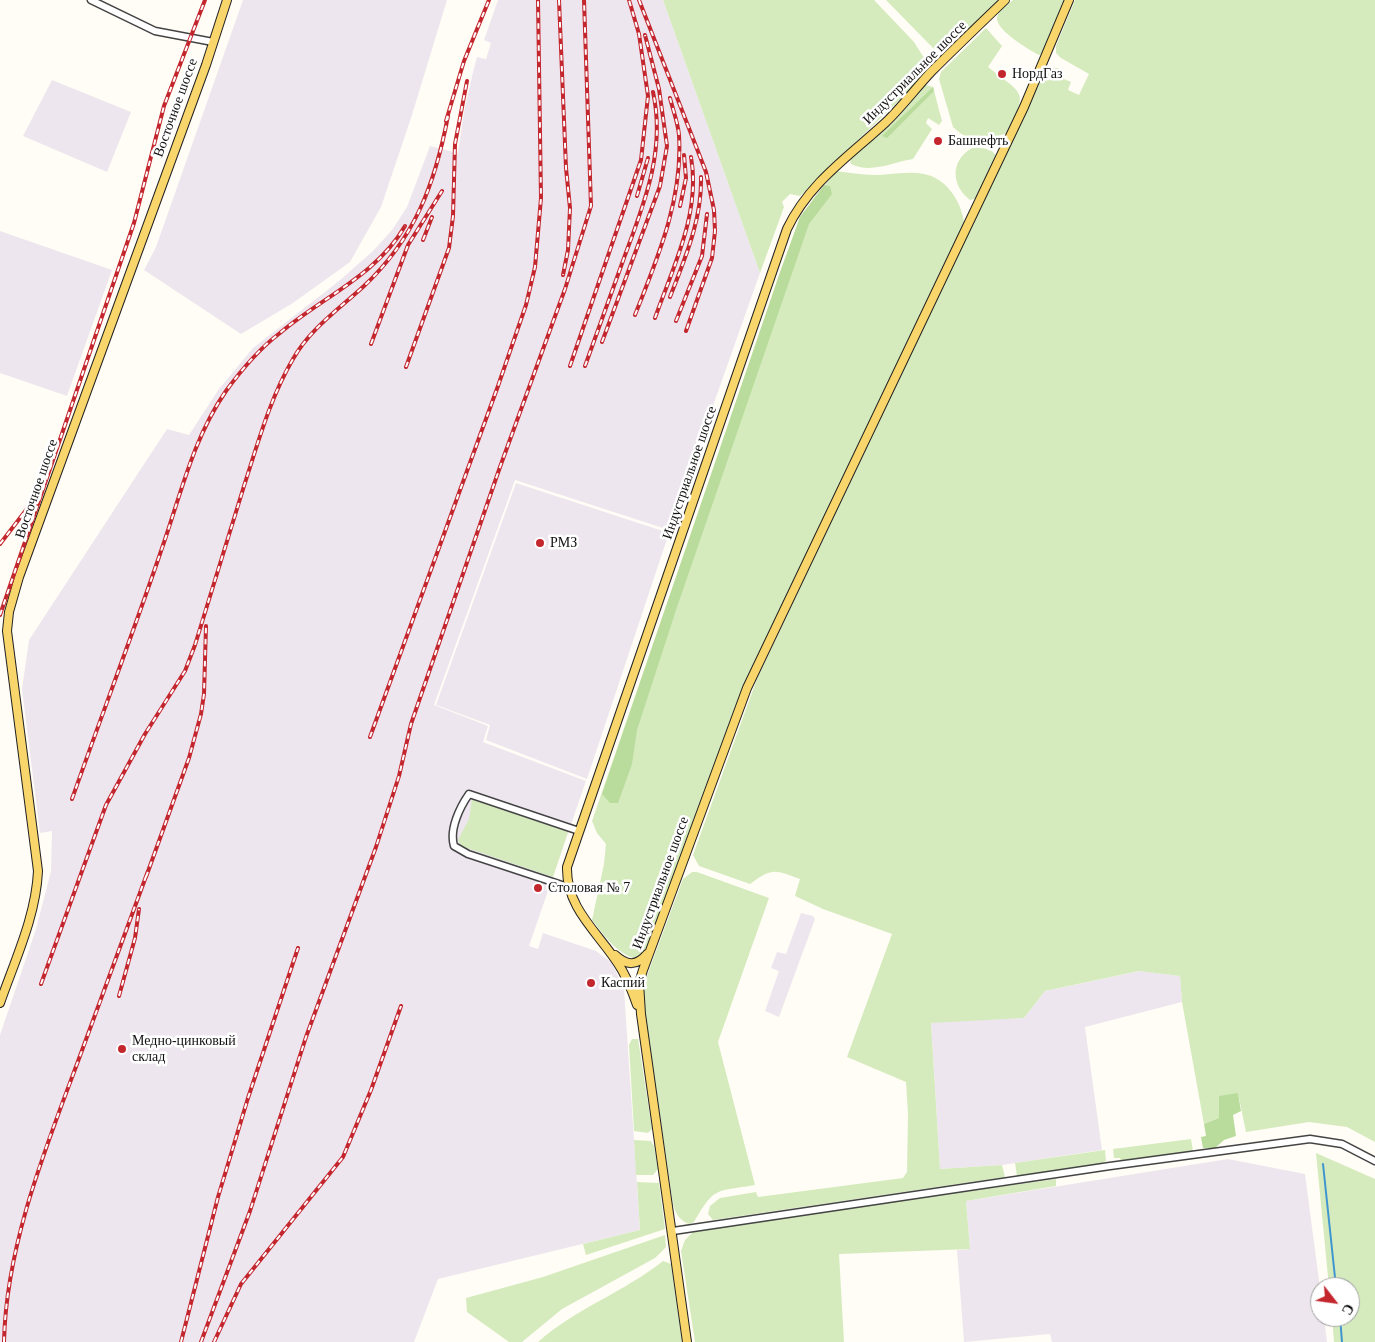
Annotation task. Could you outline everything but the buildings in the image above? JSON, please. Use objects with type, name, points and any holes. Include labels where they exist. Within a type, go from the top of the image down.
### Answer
[{"type":"main road","name":"Восточное шоссе","points":[[0,1003],[32,913],[38,889],[38,871],[8,631],[9,612],[19,577],[67,442],[227,0]]},
{"type":"main road","name":"Индустриальное шоссе","points":[[641,1014],[622,971],[578,911],[568,887],[567,867],[794,215],[812,189],[835,164],[886,122],[930,73],[1004,0]]},
{"type":"main road","name":"Индустриальное шоссе","points":[[687,1342],[673,1231],[641,1014],[639,983],[705,797],[747,688],[1016,124],[1069,0]]},
{"type":"main road","points":[[603,943],[619,958],[634,964],[640,962],[652,949]]},
{"type":"street","points":[[92,0],[154,31],[213,42]]},
{"type":"street","points":[[568,887],[468,854],[454,846],[451,836],[463,802],[469,794],[579,831]]},
{"type":"street","points":[[673,1231],[1110,1166],[1310,1139],[1342,1144],[1375,1161]]},
{"type":"shaded area","points":[[243,0],[447,0],[412,115],[381,207],[350,262],[293,303],[241,334],[144,270],[156,247]]},
{"type":"shaded area","points":[[498,0],[663,0],[760,273],[669,530],[515,480],[434,705],[488,726],[483,742],[586,781],[529,946],[538,949],[543,933],[596,951],[612,963],[624,989],[640,1230],[438,1279],[414,1342],[0,1342],[0,1035],[36,929],[51,871],[52,831],[40,833],[22,689],[29,640],[167,429],[189,435],[219,389],[253,348],[339,281],[374,250],[392,230],[407,207],[430,146],[458,153],[464,112],[473,72],[477,57],[486,59],[491,43],[484,40]]},
{"type":"shaded area","points":[[52,80],[131,112],[107,172],[23,136]]},
{"type":"shaded area","points":[[0,231],[112,270],[67,396],[0,373]]},
{"type":"shaded area","name":"РМЗ","points":[[516,483],[669,533],[587,779],[486,740],[490,725],[436,705]]},
{"type":"shaded area","points":[[801,913],[813,916],[815,919],[779,1017],[765,1011],[779,971],[771,968],[777,952],[786,954]]},
{"type":"shaded area","points":[[1140,971],[1180,976],[1182,1002],[1085,1027],[1102,1150],[1002,1165],[940,1169],[931,1022],[1024,1018],[1045,991]]},
{"type":"shaded area","points":[[1228,1159],[1305,1174],[1319,1277],[1310,1277],[1310,1327],[1325,1327],[1327,1342],[1052,1342],[1050,1334],[964,1342],[957,1250],[970,1249],[966,1201]]},
{"type":"green space","points":[[663,0],[874,0],[914,42],[926,61],[922,78],[800,196],[790,194],[782,202],[784,207],[760,273]]},
{"type":"green space","points":[[886,0],[998,0],[948,51],[941,52],[933,48]]},
{"type":"green space","points":[[1013,0],[1066,0],[1044,52],[1039,55],[1007,34],[998,23],[999,13]]},
{"type":"green space","points":[[1075,0],[1375,0],[1375,1142],[1347,1127],[1309,1122],[1246,1132],[1238,1093],[1219,1118],[1204,1124],[1182,1002],[1180,976],[1139,971],[1045,991],[1024,1018],[931,1023],[940,1169],[1002,1165],[1005,1177],[713,1220],[708,1214],[710,1206],[720,1198],[756,1192],[758,1197],[903,1178],[907,1172],[908,1114],[906,1082],[847,1057],[892,934],[823,909],[795,896],[800,879],[774,872],[764,875],[750,884],[699,866],[693,855],[757,679],[1044,74],[1051,68],[1059,68],[1064,79],[1071,82],[1068,90],[1079,95],[1089,74],[1061,58],[1056,53],[1056,46]]},
{"type":"green space","points":[[986,28],[1002,46],[988,67],[1015,89],[1019,94],[1020,100],[1008,133],[979,140],[967,137],[953,127],[939,79],[941,72]]},
{"type":"green space","points":[[926,85],[933,87],[942,121],[939,125],[928,118],[926,123],[932,129],[913,159],[874,168],[859,167],[851,164],[850,159]]},
{"type":"green space","points":[[933,87],[934,91],[887,138],[882,136]]},
{"type":"green space","points":[[972,148],[989,150],[997,157],[977,198],[970,200],[959,187],[956,173],[960,160]]},
{"type":"green space","points":[[836,171],[873,175],[920,173],[929,175],[945,185],[953,194],[960,208],[964,223],[745,683],[649,948],[636,959],[616,948],[592,920],[604,864],[606,844],[597,833],[592,821],[800,217]]},
{"type":"green space","points":[[824,185],[830,186],[832,194],[809,224],[677,607],[637,730],[632,764],[618,803],[610,803],[602,794],[780,272],[800,217]]},
{"type":"green space","points":[[472,799],[568,832],[553,877],[461,846],[458,840],[469,819]]},
{"type":"green space","points":[[692,872],[697,872],[769,898],[718,1042],[755,1185],[717,1193],[707,1202],[694,1222],[689,1224],[678,1216],[673,1204],[643,1000],[644,986],[649,970],[683,879]]},
{"type":"green space","points":[[632,1039],[638,1039],[652,1129],[648,1133],[634,1131],[629,1045]]},
{"type":"green space","points":[[1238,1093],[1241,1111],[1233,1115],[1236,1136],[1224,1140],[1215,1148],[1203,1148],[1201,1137],[1206,1136],[1204,1124],[1219,1118],[1219,1096]]},
{"type":"green space","points":[[1191,1139],[1193,1151],[1121,1161],[1120,1158],[1114,1158],[1113,1149]]},
{"type":"green space","points":[[634,1140],[651,1141],[654,1146],[658,1169],[653,1175],[636,1175]]},
{"type":"green space","points":[[1105,1150],[1106,1161],[1100,1164],[1017,1176],[1015,1163]]},
{"type":"green space","points":[[1316,1153],[1375,1179],[1375,1342],[1334,1342],[1333,1327],[1360,1327],[1360,1277],[1328,1277]]},
{"type":"green space","points":[[1056,1179],[1056,1186],[966,1201],[970,1249],[839,1254],[844,1342],[695,1342],[681,1251],[685,1240],[693,1232],[819,1212]]},
{"type":"green space","points":[[637,1182],[659,1183],[665,1229],[586,1255],[583,1244],[640,1230]]},
{"type":"green space","points":[[665,1235],[666,1247],[655,1258],[562,1309],[522,1342],[509,1342],[467,1312],[466,1298],[543,1277]]},
{"type":"green space","points":[[663,1261],[671,1264],[682,1342],[538,1342],[552,1330]]},
{"type":"waterway","points":[[1323,1164],[1335,1277]]},
{"type":"waterway","points":[[1341,1327],[1342,1342]]},
{"type":"railway","points":[[0,615],[134,223],[164,106],[205,0]]},
{"type":"railway","points":[[446,121],[464,61],[489,0]]},
{"type":"railway","points":[[370,737],[498,386],[526,305],[535,267],[541,198],[538,0]]},
{"type":"railway","points":[[559,0],[566,168],[570,208],[568,250],[563,275]]},
{"type":"railway","points":[[201,1342],[250,1211],[306,1037],[376,847],[399,776],[411,724],[500,467],[565,289],[591,206],[584,0]]},
{"type":"railway","points":[[570,366],[641,160],[648,96],[639,34],[629,0]]},
{"type":"railway","points":[[639,0],[706,172],[714,210],[715,231],[712,258],[686,331]]},
{"type":"railway","points":[[602,342],[660,186],[667,146],[659,89],[645,35]]},
{"type":"railway","points":[[406,367],[449,248],[453,216],[455,144],[467,81]]},
{"type":"railway","points":[[585,366],[639,218],[651,177],[657,135],[653,92]]},
{"type":"railway","points":[[635,315],[667,227],[677,182],[679,135],[670,98]]},
{"type":"railway","points":[[41,984],[106,805],[145,734],[185,671],[195,645],[260,437],[271,405],[285,374],[308,338],[382,268],[410,229],[437,164],[448,116]]},
{"type":"railway","points":[[680,206],[686,178],[684,155]]},
{"type":"railway","points":[[655,318],[684,239],[689,219],[693,178],[691,157]]},
{"type":"railway","points":[[637,196],[648,158]]},
{"type":"railway","points":[[670,297],[696,224],[701,193],[701,177]]},
{"type":"railway","points":[[371,344],[408,245],[442,191]]},
{"type":"railway","points":[[676,321],[702,256],[707,214]]},
{"type":"railway","points":[[423,240],[432,217]]},
{"type":"railway","points":[[72,799],[149,585],[195,449],[214,410],[238,375],[272,339],[364,272],[393,243],[405,226]]},
{"type":"railway","points":[[0,544],[33,501]]},
{"type":"railway","points":[[146,877],[189,758],[201,714],[204,694],[206,626]]},
{"type":"railway","points":[[4,1342],[6,1306],[12,1271],[19,1235],[29,1200],[52,1131],[148,871]]},
{"type":"railway","points":[[119,996],[135,938],[139,909]]},
{"type":"railway","points":[[181,1342],[218,1197],[248,1098],[298,948]]},
{"type":"railway","points":[[214,1342],[241,1284],[343,1157],[371,1090],[401,1006]]},
{"type":"place","name":"НордГаз","points":[[1002,74]]},
{"type":"place","name":"Башнефть","points":[[938,141]]},
{"type":"place","name":"РМЗ","points":[[540,543]]},
{"type":"place","name":"Столовая № 7","points":[[538,888]]},
{"type":"place","name":"Каспий","points":[[591,983]]},
{"type":"place","name":"Медно-цинковый склад","points":[[122,1049]]}]
